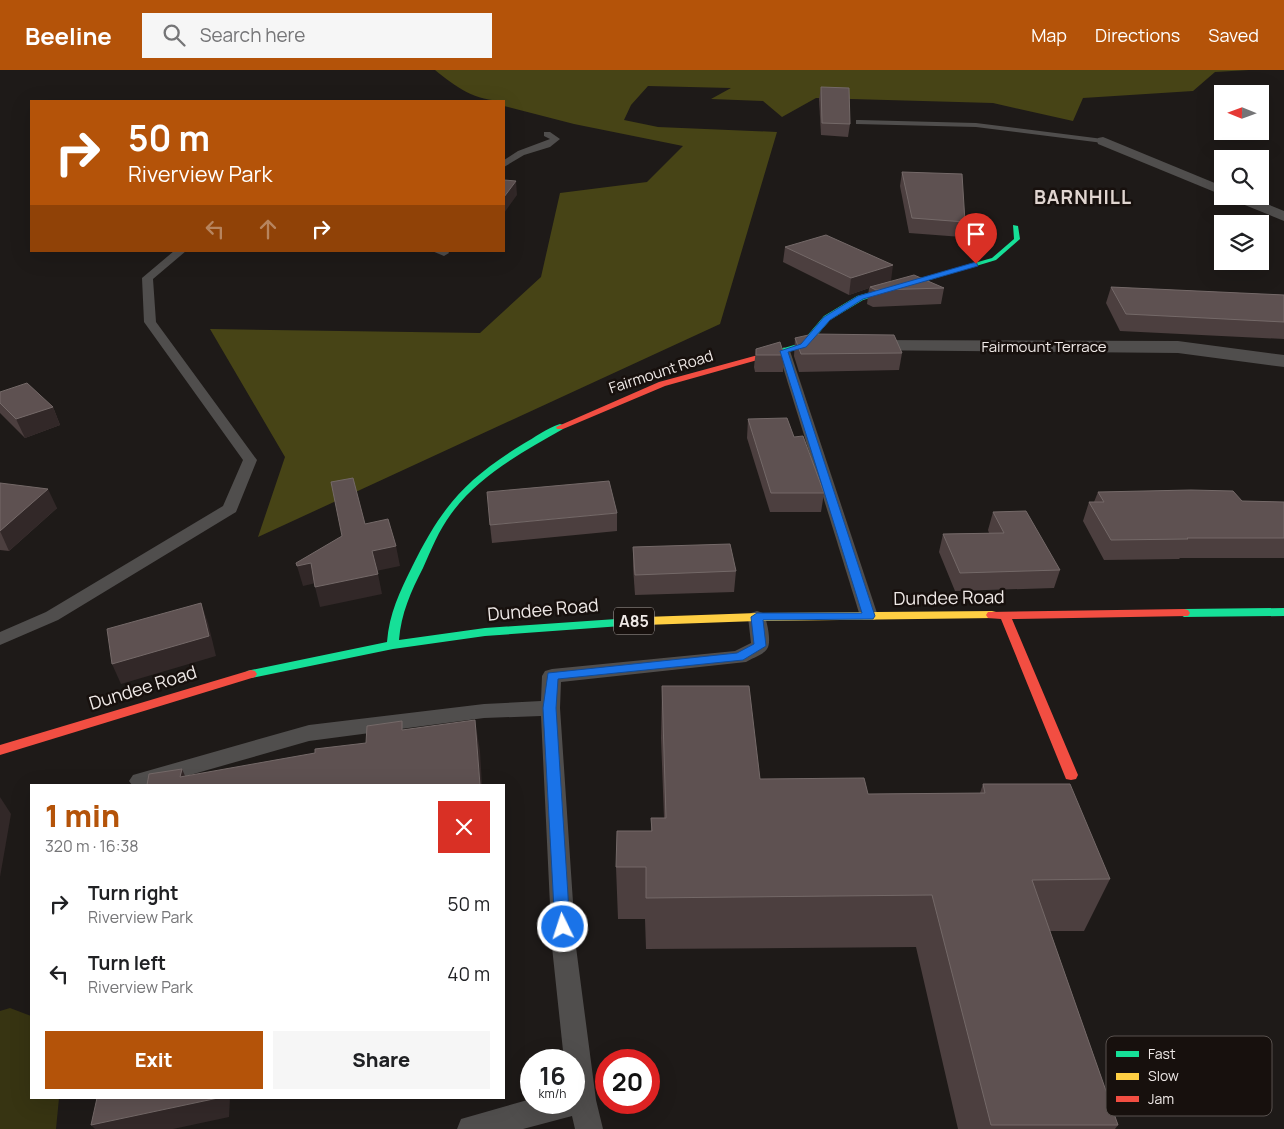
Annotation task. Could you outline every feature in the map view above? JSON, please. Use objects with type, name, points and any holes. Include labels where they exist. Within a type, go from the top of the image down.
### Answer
[{"type":"street","points":[[1103,141],[1214,188]]},
{"type":"street","points":[[1257,205],[1284,216]]},
{"type":"street","points":[[804,345],[827,318],[860,298],[994,259],[1017,238],[1016,226]]},
{"type":"street","name":"Fairmount Terrace","points":[[804,345],[918,349],[1178,347],[1272,363]]},
{"type":"street","name":"Fairmount Road","points":[[393,645],[394,622],[402,600],[435,532],[452,506],[479,479],[509,456],[567,423],[662,384],[804,345]]},
{"type":"street","name":"Dundee Road","points":[[0,750],[266,669],[393,645],[485,632],[610,622],[757,617],[1284,612]]},
{"type":"street","points":[[1005,615],[1071,775]]},
{"type":"lane","points":[[859,122],[976,125],[1103,141]]},
{"type":"lane","points":[[505,163],[521,152],[547,145],[556,139],[547,134]]},
{"type":"lane","points":[[0,639],[52,616],[230,508],[250,460],[150,322],[147,278],[180,252]]},
{"type":"lane","points":[[784,351],[869,616]]},
{"type":"lane","points":[[572,1049],[550,708],[552,676],[739,657],[760,646],[757,617]]},
{"type":"lane","points":[[140,781],[309,733],[484,711],[550,708]]},
{"type":"lane","points":[[471,1129],[527,1114]]},
{"type":"lane","points":[[582,1114],[589,1129]]},
{"type":"shaded area","points":[[435,70],[1249,70],[1215,72],[1193,91],[1083,98],[1073,121],[993,103],[816,98],[782,117],[763,101],[711,99],[731,88],[648,86],[631,105],[624,120],[658,127],[777,132],[720,324],[258,537],[285,457],[210,329],[480,333],[541,277],[560,193],[647,182],[683,146],[574,124],[505,106],[505,100],[484,99],[475,96]]},
{"type":"shaded area","points":[[10,1008],[30,1016],[30,1099],[59,1099],[56,1129],[0,1129],[0,1011]]},
{"type":"building","points":[[821,87],[849,88],[850,124],[822,123]]},
{"type":"building","points":[[902,172],[962,174],[965,222],[912,218]]},
{"type":"building","points":[[505,180],[516,181],[505,196]]},
{"type":"building","points":[[826,235],[893,265],[851,278],[785,247]]},
{"type":"building","points":[[914,275],[944,288],[876,290],[870,287]]},
{"type":"building","points":[[1111,287],[1284,295],[1284,322],[1126,314]]},
{"type":"building","points":[[813,334],[894,335],[902,353],[801,354],[795,338]]},
{"type":"building","points":[[780,342],[784,355],[756,355],[756,349]]},
{"type":"building","points":[[27,383],[53,407],[16,419],[0,403],[0,392]]},
{"type":"building","points":[[787,418],[794,437],[803,436],[824,493],[771,493],[748,419]]},
{"type":"building","points":[[353,478],[365,524],[388,519],[396,546],[372,551],[378,574],[315,587],[311,563],[297,566],[296,563],[342,536],[331,482]]},
{"type":"building","points":[[609,481],[617,513],[490,525],[487,492]]},
{"type":"building","points":[[0,483],[48,489],[0,531]]},
{"type":"building","points":[[1233,491],[1242,501],[1284,502],[1284,538],[1111,540],[1089,502],[1104,502],[1098,492]]},
{"type":"building","points":[[1026,511],[1060,570],[960,573],[943,534],[1004,533],[993,512]]},
{"type":"building","points":[[730,544],[736,571],[635,575],[633,547]]},
{"type":"building","points":[[201,603],[209,636],[112,664],[107,629]]},
{"type":"building","points":[[662,686],[749,686],[760,779],[864,778],[868,794],[985,793],[983,784],[1070,784],[1110,879],[1032,880],[1106,1091],[1106,1116],[1115,1116],[1118,1125],[991,1125],[932,895],[646,898],[646,867],[616,867],[617,831],[652,831],[651,818],[666,818]]},
{"type":"building","points":[[475,720],[480,784],[147,784],[149,774],[182,769],[180,777],[315,753],[315,749],[366,743],[367,726],[402,721],[402,730]]},
{"type":"building","points":[[97,1099],[213,1099],[91,1125]]},
{"type":"traffic: fast","points":[[758,357],[804,345],[827,318],[860,298],[994,259],[1017,239],[1015,226]]},
{"type":"traffic: fast","points":[[393,645],[395,623],[404,595],[429,542],[452,506],[463,493],[489,471],[516,452],[560,427]]},
{"type":"traffic: fast","points":[[1184,613],[1284,612]]},
{"type":"traffic: fast","points":[[251,674],[393,645],[485,632],[645,621]]},
{"type":"traffic: slow","points":[[645,621],[757,617],[992,615]]},
{"type":"traffic: jam","points":[[560,427],[662,384],[758,357]]},
{"type":"traffic: jam","points":[[992,615],[1184,613]]},
{"type":"traffic: jam","points":[[1005,615],[1071,775]]},
{"type":"traffic: jam","points":[[0,750],[251,674]]},
{"type":"district","name":"BARNHILL","points":[[1083,197]]},
{"type":"route","points":[[563,927],[550,708],[552,676],[739,657],[760,646],[757,617],[869,616],[784,351],[804,345],[827,318],[860,298],[976,264]]}]
